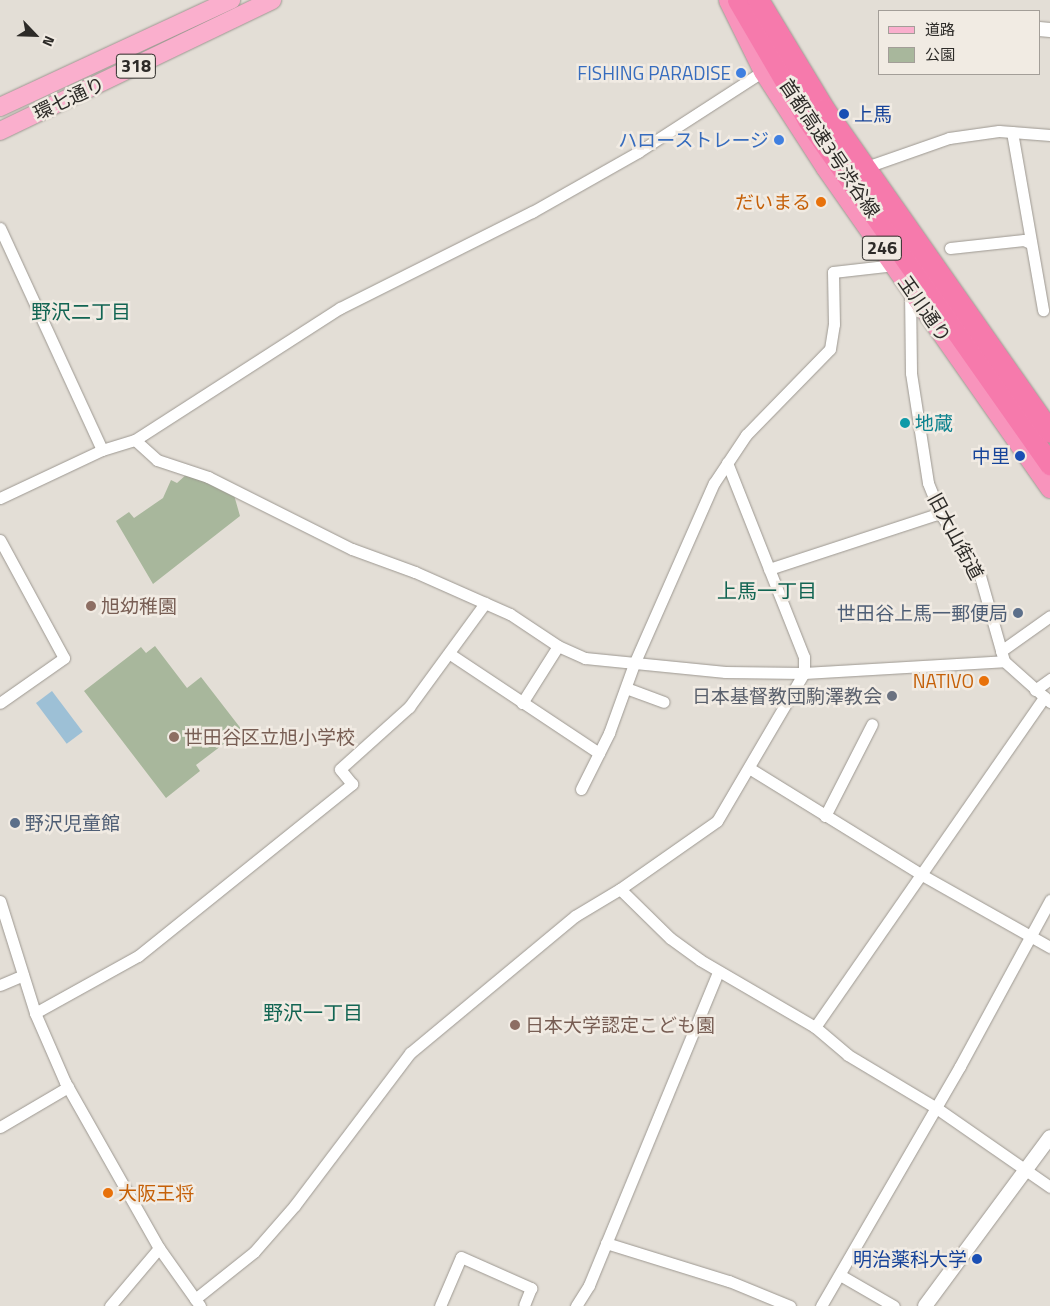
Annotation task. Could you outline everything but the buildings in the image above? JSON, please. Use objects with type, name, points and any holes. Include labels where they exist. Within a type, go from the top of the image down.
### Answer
[{"type":"highway","name":"玉川通り","points":[[728,0],[763,71],[910,288],[1050,488]]},
{"type":"highway","name":"首都高速3号渋谷線","points":[[738,0],[772,64],[808,120],[1050,464]]},
{"type":"highway","name":"首都高速3号渋谷線","points":[[758,0],[824,109],[1050,432]]},
{"type":"highway","name":"246","points":[[770,0],[818,88],[1050,416]]},
{"type":"main road","name":"環七通り","points":[[0,107],[231,0]]},
{"type":"main road","name":"環七通り","points":[[0,131],[272,0]]},
{"type":"street","points":[[0,498],[102,450],[135,440],[340,308],[532,212],[638,152],[763,71]]},
{"type":"street","points":[[872,165],[949,138],[1012,132],[1050,135]]},
{"type":"street","points":[[1012,132],[1043,310]]},
{"type":"street","points":[[0,228],[102,450]]},
{"type":"street","points":[[950,248],[1024,240],[1030,243]]},
{"type":"street","points":[[581,789],[599,753],[634,664],[710,492],[746,434],[830,348],[834,324],[832,272],[895,266]]},
{"type":"street","name":"旧大山街道","points":[[910,288],[911,373],[927,476],[940,513],[980,576],[1002,656]]},
{"type":"street","points":[[135,440],[156,460],[208,477],[344,545],[510,614],[558,646],[585,658],[725,672],[804,673],[1002,656],[1050,616]]},
{"type":"street","points":[[0,901],[35,1013],[68,1088],[159,1248],[197,1302],[254,1252],[283,1218],[410,1053],[575,916],[620,889],[717,822],[804,673],[804,657],[727,463]]},
{"type":"street","points":[[769,569],[940,513]]},
{"type":"street","points":[[0,540],[64,658],[0,703]]},
{"type":"street","points":[[35,1013],[138,956],[352,784],[340,769],[409,707],[450,654],[485,603]]},
{"type":"street","points":[[522,703],[558,646]]},
{"type":"street","points":[[450,654],[599,753]]},
{"type":"street","points":[[1002,656],[1043,697]]},
{"type":"street","points":[[815,1027],[1043,697],[1050,679]]},
{"type":"street","points":[[626,688],[664,702]]},
{"type":"street","points":[[825,816],[872,724]]},
{"type":"street","points":[[749,768],[922,874],[1050,947]]},
{"type":"street","points":[[620,889],[670,938],[718,972],[815,1027],[848,1055],[935,1107],[1050,1187]]},
{"type":"street","points":[[821,1306],[935,1107],[1050,900]]},
{"type":"street","points":[[576,1306],[589,1285],[718,972]]},
{"type":"street","points":[[0,985],[23,975]]},
{"type":"street","points":[[0,1128],[68,1088]]},
{"type":"street","points":[[924,1306],[1025,1168],[1050,1137]]},
{"type":"street","points":[[606,1243],[730,1281],[790,1306]]},
{"type":"street","points":[[110,1306],[159,1248]]},
{"type":"street","points":[[440,1306],[461,1257],[531,1288],[523,1306]]},
{"type":"street","points":[[840,1275],[894,1306]]},
{"type":"green space","points":[[187,474],[234,495],[240,516],[153,584],[116,521],[129,512],[134,518],[163,498],[171,480],[177,483]]},
{"type":"green space","points":[[155,646],[187,688],[201,677],[242,730],[196,765],[200,771],[166,798],[84,691],[141,647],[146,653]]},
{"type":"water","points":[[52,691],[83,732],[67,744],[36,703]]},
{"type":"place","name":"FISHING PARADISE","points":[[741,73]]},
{"type":"place","name":"上馬","points":[[844,114]]},
{"type":"place","name":"ハローストレージ","points":[[779,140]]},
{"type":"place","name":"だいまる","points":[[821,202]]},
{"type":"place","name":"地蔵","points":[[905,423]]},
{"type":"place","name":"中里","points":[[1020,456]]},
{"type":"place","name":"旭幼稚園","points":[[91,606]]},
{"type":"place","name":"世田谷上馬一郵便局","points":[[1018,613]]},
{"type":"place","name":"NATIVO","points":[[984,681]]},
{"type":"place","name":"日本基督教団駒澤教会","points":[[892,696]]},
{"type":"place","name":"世田谷区立旭小学校","points":[[174,737]]},
{"type":"place","name":"野沢児童館","points":[[15,823]]},
{"type":"place","name":"日本大学認定こども園","points":[[515,1025]]},
{"type":"place","name":"大阪王将","points":[[108,1193]]},
{"type":"place","name":"明治薬科大学","points":[[977,1259]]},
{"type":"district","name":"野沢二丁目","points":[[81,311]]},
{"type":"district","name":"上馬一丁目","points":[[767,590]]},
{"type":"district","name":"野沢一丁目","points":[[313,1012]]}]
